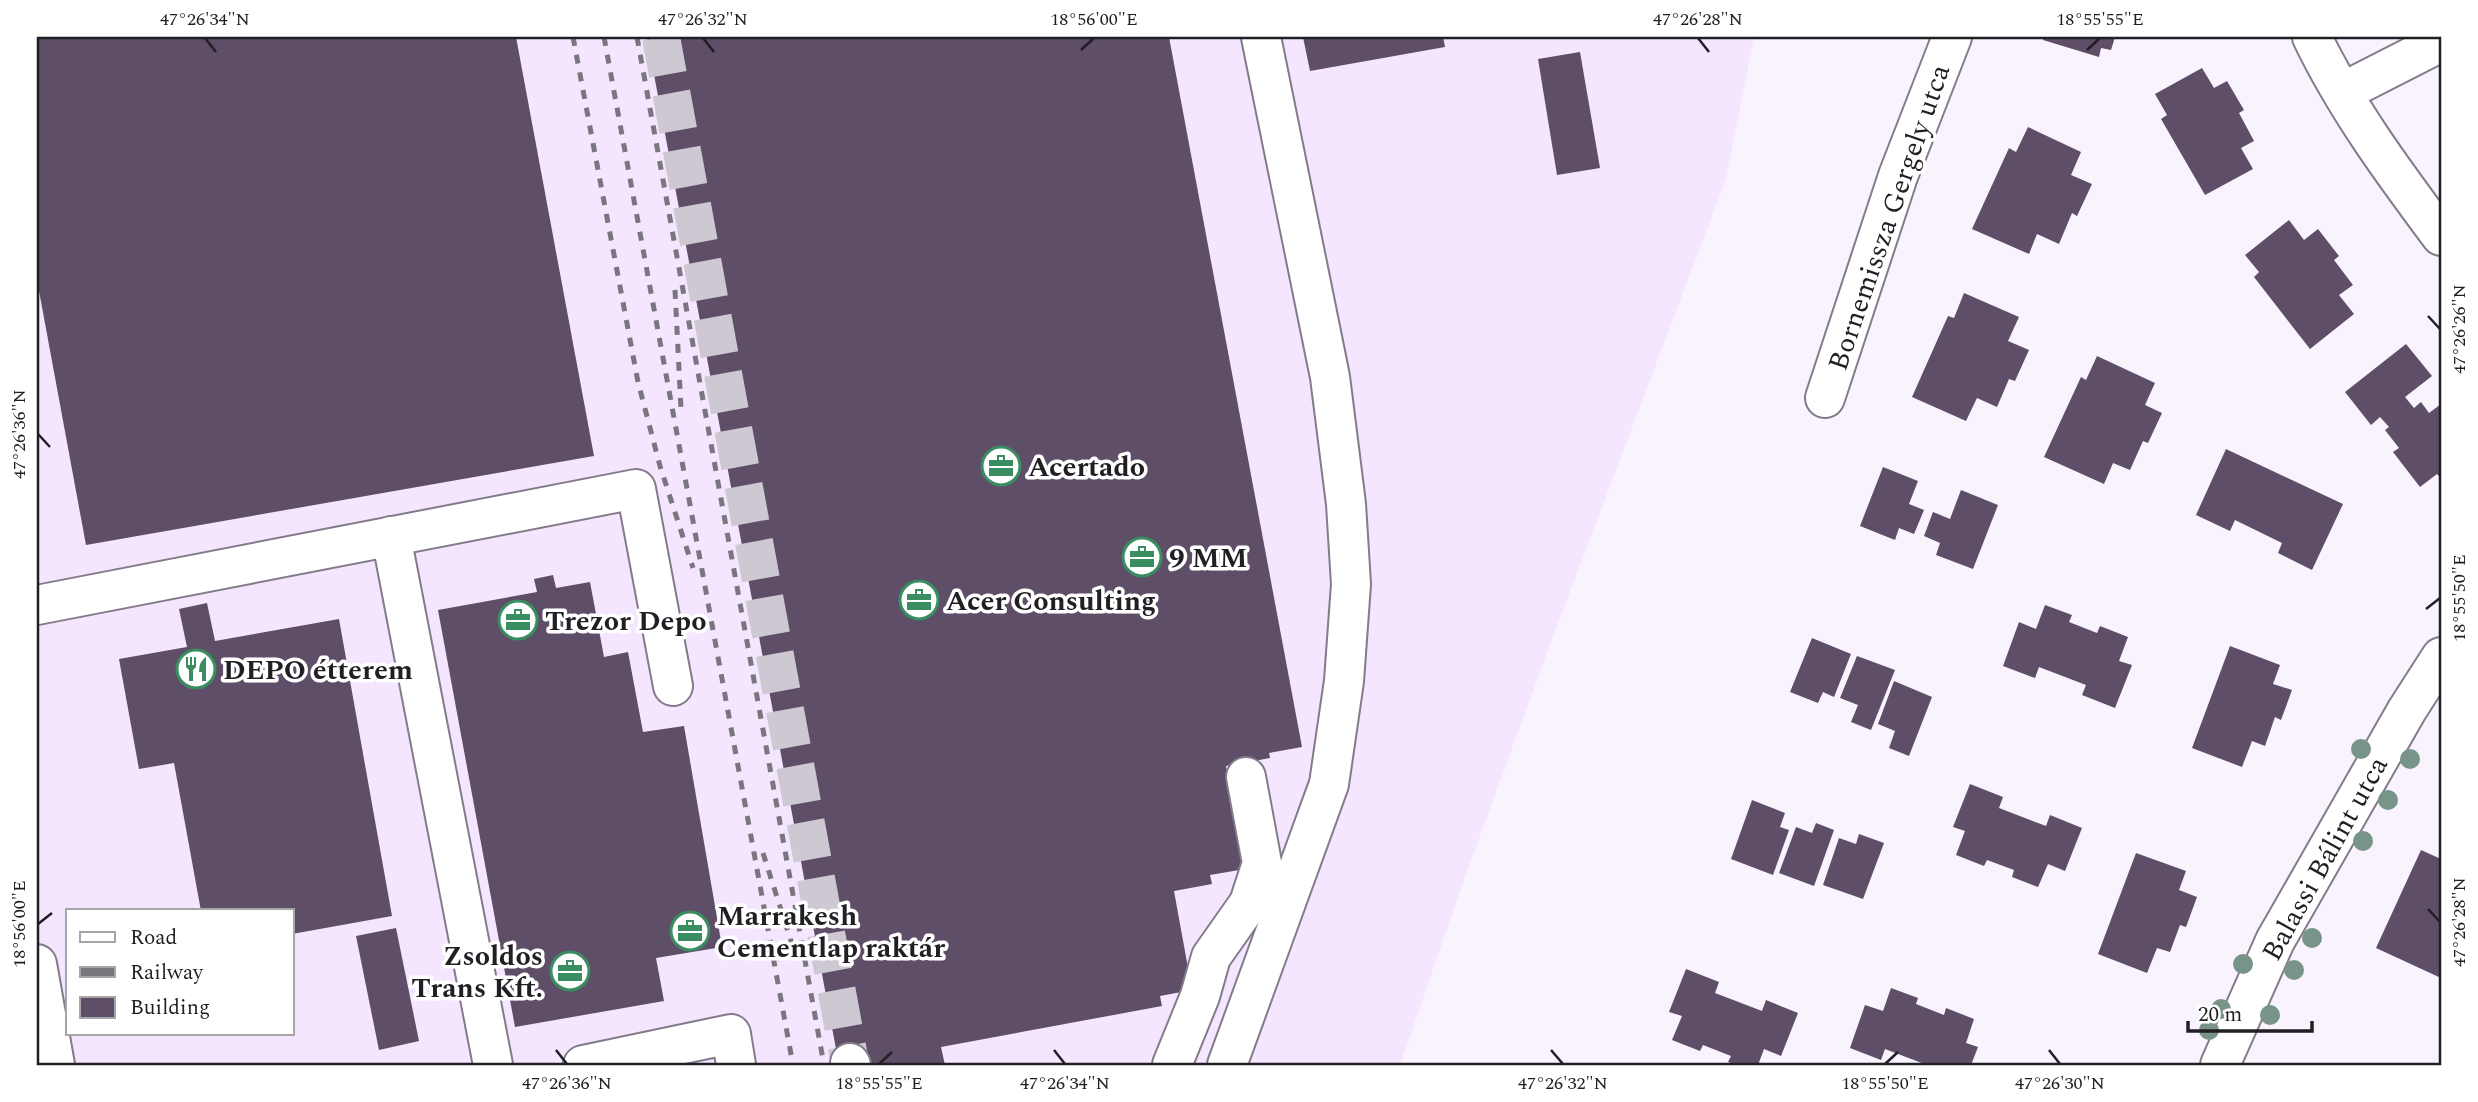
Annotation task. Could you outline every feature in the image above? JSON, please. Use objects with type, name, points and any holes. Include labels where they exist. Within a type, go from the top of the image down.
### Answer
[{"type":"street","points":[[1227,1065],[1329,784],[1344,681],[1351,584],[1346,504],[1329,377],[1261,37]]},
{"type":"street","name":"Bornemissza Gergely utca","points":[[1825,398],[1898,176],[1952,37]]},
{"type":"street","points":[[2312,37],[2396,176],[2441,236]]},
{"type":"street","points":[[2343,92],[2441,42]]},
{"type":"street","points":[[37,605],[636,489],[673,686]]},
{"type":"street","points":[[391,536],[493,1065]]},
{"type":"street","name":"Balassi Bálint utca","points":[[2220,1065],[2275,941],[2406,710],[2441,657]]},
{"type":"street","points":[[1172,1065],[1200,996],[1211,957],[1249,903],[1262,863],[1246,777]]},
{"type":"street","points":[[37,964],[55,1065]]},
{"type":"street","points":[[583,1065],[731,1034],[736,1065]]},
{"type":"shaded area","points":[[37,37],[1754,37],[1726,179],[1554,634],[1466,874],[1400,1065],[37,1065]]},
{"type":"building","points":[[37,37],[516,37],[594,456],[86,545],[37,280]]},
{"type":"building","points":[[647,37],[1169,37],[1302,747],[1269,753],[1270,758],[1226,766],[1245,869],[1210,875],[1212,884],[1174,891],[1192,990],[1160,996],[1162,1006],[941,1047],[945,1065],[839,1065]]},
{"type":"building","points":[[1303,37],[1443,37],[1445,47],[1310,71]]},
{"type":"building","points":[[2044,37],[2115,37],[2111,50],[2101,48],[2099,57],[2043,40]]},
{"type":"building","points":[[1580,52],[1600,168],[1557,175],[1538,59]]},
{"type":"building","points":[[2202,68],[2214,88],[2227,81],[2244,110],[2239,113],[2254,141],[2241,148],[2253,169],[2205,195],[2161,119],[2167,115],[2155,94]]},
{"type":"building","points":[[2028,127],[2081,152],[2071,175],[2092,184],[2077,216],[2072,213],[2059,244],[2037,234],[2029,254],[1972,229],[2009,148],[2016,152]]},
{"type":"building","points":[[2289,220],[2304,240],[2318,229],[2339,256],[2334,260],[2353,285],[2339,295],[2354,314],[2310,349],[2254,277],[2259,272],[2245,255]]},
{"type":"building","points":[[1964,293],[2019,317],[2008,341],[2029,350],[2015,381],[2009,379],[1997,407],[1977,398],[1966,421],[1912,397],[1948,316],[1954,318]]},
{"type":"building","points":[[2406,344],[2432,376],[2405,397],[2414,408],[2421,402],[2429,413],[2441,404],[2441,479],[2437,474],[2420,487],[2393,452],[2399,448],[2385,430],[2389,427],[2380,417],[2371,425],[2345,392]]},
{"type":"building","points":[[2097,356],[2155,383],[2145,405],[2162,413],[2148,443],[2143,441],[2130,470],[2113,463],[2104,484],[2044,457],[2081,377],[2086,380]]},
{"type":"building","points":[[2226,449],[2343,504],[2312,570],[2278,553],[2282,543],[2235,520],[2230,531],[2196,515]]},
{"type":"building","points":[[1883,467],[1918,481],[1909,504],[1924,510],[1914,534],[1899,528],[1895,540],[1860,526]]},
{"type":"building","points":[[1961,490],[1998,505],[1973,569],[1936,555],[1940,543],[1924,536],[1933,512],[1950,519]]},
{"type":"building","points":[[553,575],[556,588],[590,582],[604,657],[628,652],[643,732],[684,726],[722,947],[656,958],[664,1001],[515,1027],[438,610],[537,592],[534,579]]},
{"type":"building","points":[[207,603],[215,641],[339,619],[392,916],[294,934],[294,909],[201,909],[174,763],[139,769],[119,659],[187,647],[179,609]]},
{"type":"building","points":[[2045,605],[2072,615],[2069,622],[2097,633],[2100,626],[2128,637],[2119,661],[2132,665],[2115,708],[2082,695],[2086,685],[2039,667],[2035,678],[2003,666],[2019,622],[2036,629]]},
{"type":"building","points":[[1812,638],[1851,654],[1834,697],[1823,692],[1818,703],[1790,692]]},
{"type":"building","points":[[2230,646],[2280,665],[2273,684],[2292,690],[2281,720],[2275,717],[2265,746],[2252,741],[2242,767],[2192,748]]},
{"type":"building","points":[[1857,656],[1895,670],[1871,730],[1851,722],[1858,705],[1840,698]]},
{"type":"building","points":[[1894,681],[1932,697],[1909,756],[1889,748],[1895,731],[1878,724]]},
{"type":"building","points":[[1970,784],[2003,797],[1999,808],[2046,826],[2050,815],[2082,828],[2065,871],[2048,864],[2038,887],[2012,877],[2014,870],[1987,860],[1984,866],[1956,855],[1965,831],[1953,827]]},
{"type":"building","points":[[1752,800],[1785,813],[1780,827],[1789,830],[1773,875],[1731,859]]},
{"type":"building","points":[[1816,823],[1834,830],[1814,886],[1779,873],[1796,827],[1812,833]]},
{"type":"building","points":[[1859,834],[1884,843],[1863,899],[1823,885],[1839,838],[1856,844]]},
{"type":"building","points":[[2421,850],[2441,859],[2441,978],[2376,948]]},
{"type":"building","points":[[2136,853],[2186,871],[2179,890],[2197,897],[2186,927],[2180,925],[2170,952],[2157,948],[2147,973],[2098,954]]},
{"type":"building","points":[[396,928],[419,1041],[379,1050],[356,936]]},
{"type":"building","points":[[1686,969],[1719,982],[1715,993],[1762,1011],[1766,1000],[1798,1013],[1781,1056],[1764,1049],[1758,1065],[1737,1065],[1728,1062],[1731,1056],[1703,1045],[1700,1051],[1672,1040],[1682,1016],[1669,1012]]},
{"type":"building","points":[[1891,988],[1918,998],[1916,1004],[1944,1015],[1946,1008],[1974,1019],[1966,1043],[1978,1047],[1971,1065],[1927,1065],[1885,1049],[1881,1060],[1850,1048],[1865,1005],[1883,1011]]},
{"type":"tunnel","points":[[661,37],[850,1063]]},
{"type":"railway","points":[[573,37],[638,382],[660,466],[693,568]]},
{"type":"railway","points":[[604,37],[793,1065]]},
{"type":"railway","points":[[637,37],[824,1065]]},
{"type":"railway","points":[[675,290],[681,409]]},
{"type":"railway","points":[[763,853],[796,957]]},
{"type":"place","name":"Acertado","points":[[1001,466]]},
{"type":"place","name":"9 MM","points":[[1142,557]]},
{"type":"place","name":"Acer Consulting","points":[[919,600]]},
{"type":"place","name":"Trezor Depo","points":[[518,620]]},
{"type":"place","name":"DEPO étterem","points":[[196,669]]},
{"type":"place","name":"Marrakesh Cementlap raktár","points":[[690,931]]},
{"type":"place","name":"Zsoldos Trans Kft.","points":[[570,971]]}]
